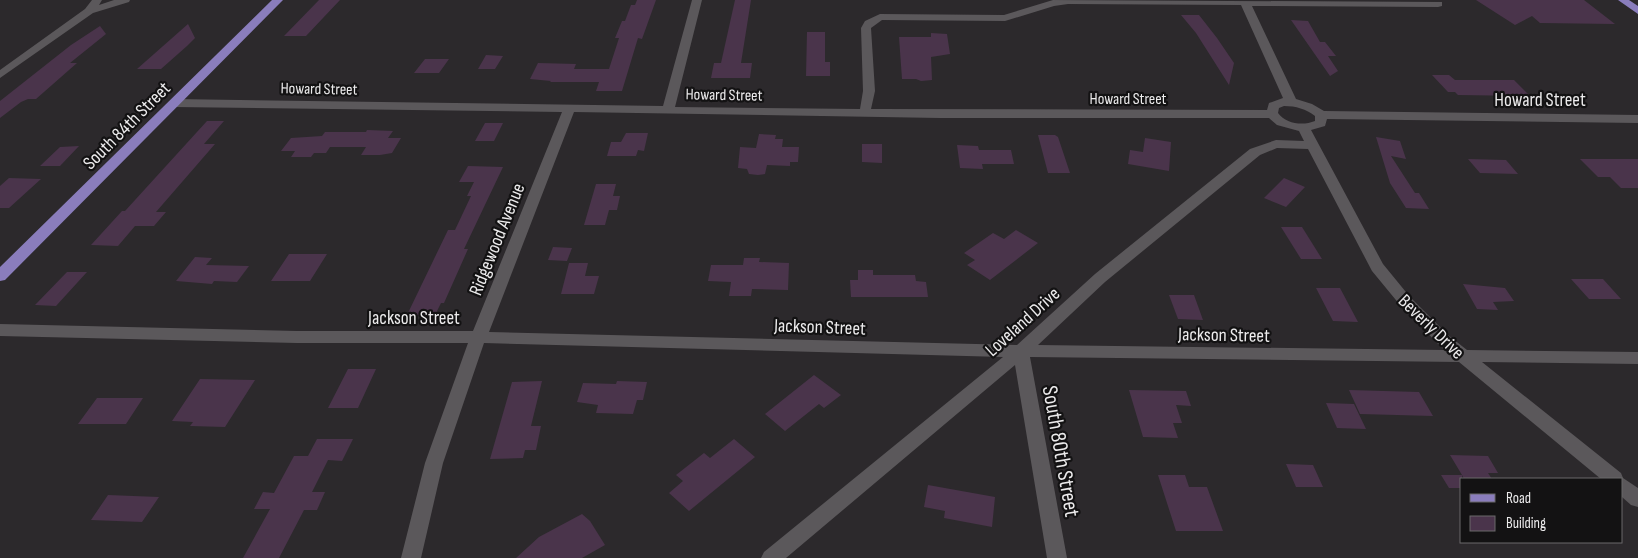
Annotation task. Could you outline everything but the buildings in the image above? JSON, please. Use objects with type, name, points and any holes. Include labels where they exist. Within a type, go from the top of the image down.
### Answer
[{"type":"main road","name":"South 84th Street","points":[[0,276],[278,0]]},
{"type":"main road","points":[[1623,0],[1638,11]]},
{"type":"street","points":[[89,11],[97,0]]},
{"type":"street","points":[[0,75],[89,11],[126,0]]},
{"type":"street","points":[[668,109],[697,0]]},
{"type":"street","points":[[866,112],[869,91],[866,28],[874,20],[886,17],[1005,18],[1053,3],[1068,1],[1438,4]]},
{"type":"street","points":[[1245,2],[1291,102]]},
{"type":"street","points":[[1291,102],[1305,105],[1321,115],[1321,123],[1318,126],[1304,128],[1288,125],[1272,114],[1273,106],[1291,102]]},
{"type":"street","name":"Howard Street","points":[[174,103],[866,112],[1272,114]]},
{"type":"street","name":"Ridgewood Avenue","points":[[410,558],[434,463],[478,338],[570,108]]},
{"type":"street","name":"Howard Street","points":[[1321,115],[1638,119]]},
{"type":"street","name":"Beverly Drive","points":[[1304,128],[1377,267],[1405,301],[1442,339],[1613,478]]},
{"type":"street","name":"Loveland Drive","points":[[771,558],[1020,351],[1100,278],[1255,152],[1276,144],[1313,145]]},
{"type":"street","name":"Jackson Street","points":[[0,330],[297,337],[714,342],[1020,351],[1638,358]]},
{"type":"street","name":"South 80th Street","points":[[1020,351],[1057,558]]},
{"type":"street","points":[[1623,487],[1638,499]]}]
